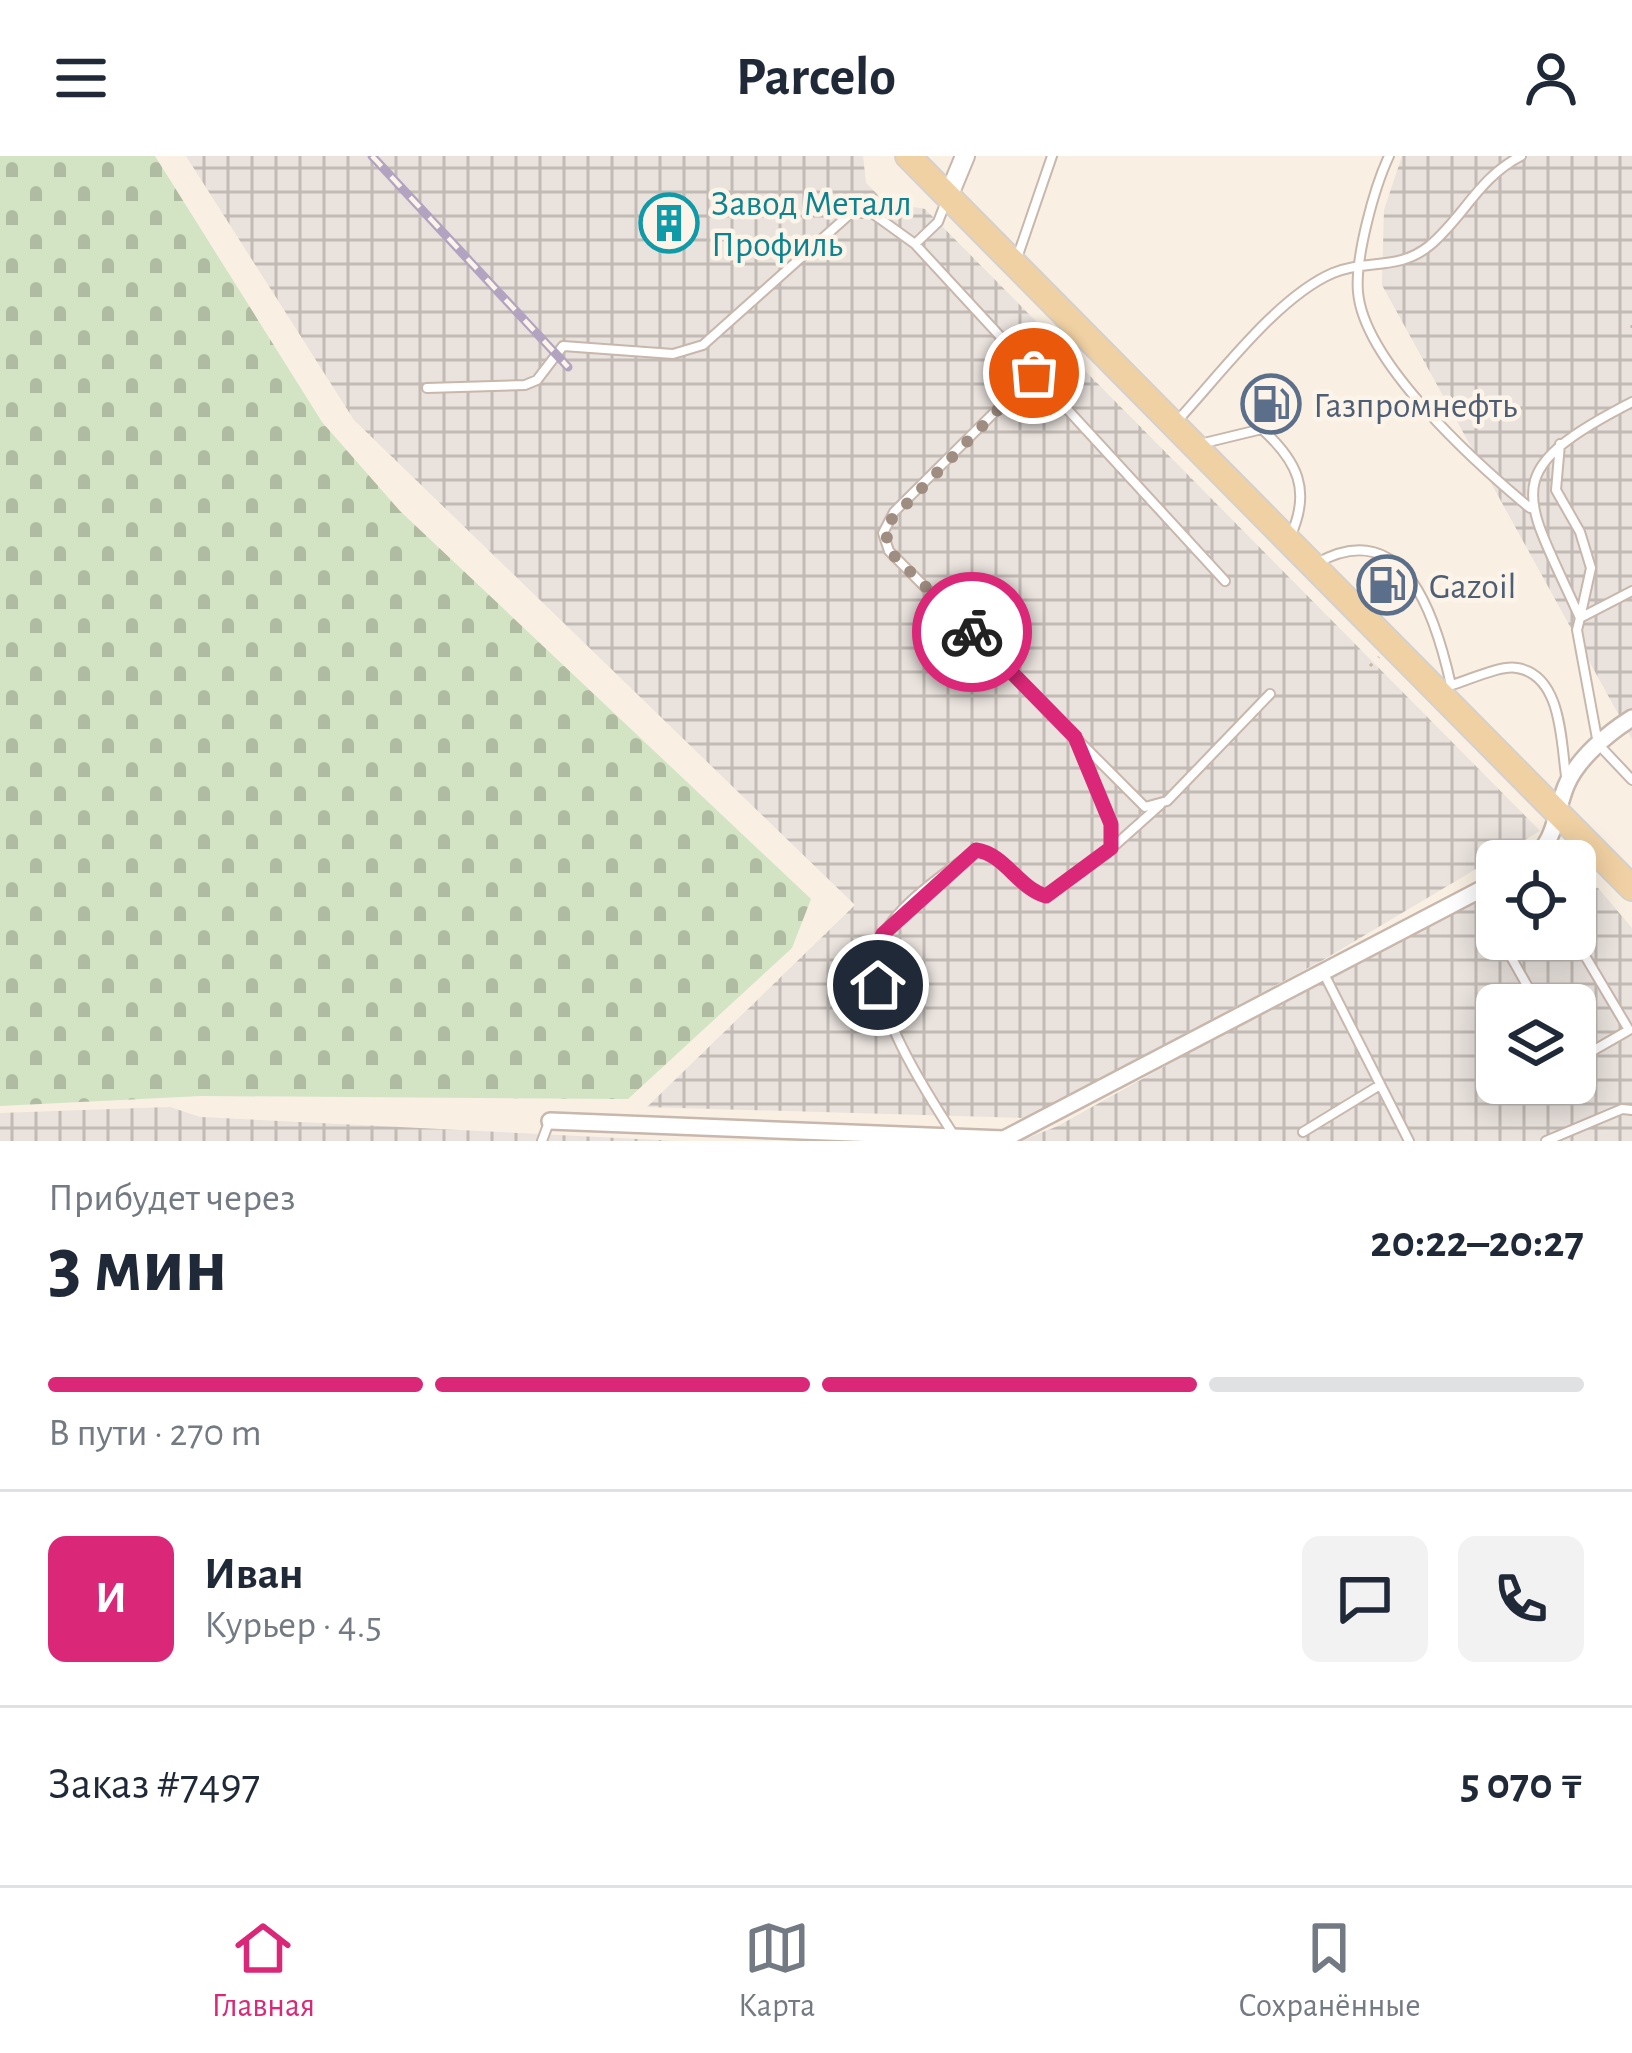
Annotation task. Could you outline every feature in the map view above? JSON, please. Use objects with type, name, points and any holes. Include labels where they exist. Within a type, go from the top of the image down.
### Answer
[{"type":"main road","points":[[908,156],[1311,566],[1443,688],[1559,816],[1632,888]]},
{"type":"street","points":[[948,197],[964,156]]},
{"type":"street","points":[[1550,840],[1567,783],[1598,744],[1632,718]]},
{"type":"street","points":[[550,1121],[1005,1140],[1322,969],[1476,892]]},
{"type":"lane","points":[[1015,265],[1052,156]]},
{"type":"lane","points":[[1389,156],[1378,178],[1358,295],[1399,374],[1444,434],[1531,509]]},
{"type":"lane","points":[[1172,425],[1309,287],[1331,274],[1399,264],[1432,244],[1496,169],[1521,156]]},
{"type":"lane","points":[[915,244],[938,222],[948,197]]},
{"type":"lane","points":[[428,388],[525,385],[537,380],[554,352],[574,344],[651,354],[703,345],[859,210],[872,213],[915,244],[1225,581]]},
{"type":"lane","points":[[1034,373],[895,512],[885,526],[884,542],[1138,803],[1161,805]]},
{"type":"lane","points":[[1580,618],[1531,509],[1530,486],[1538,464],[1560,444],[1632,402]]},
{"type":"lane","points":[[1193,446],[1231,432],[1262,429],[1288,454],[1304,489],[1288,543]]},
{"type":"lane","points":[[1560,444],[1556,490],[1580,532],[1591,568],[1577,630],[1598,744],[1632,780]]},
{"type":"lane","points":[[1311,566],[1355,546],[1376,549],[1429,604],[1443,688],[1515,667],[1534,675],[1551,694],[1567,783]]},
{"type":"lane","points":[[1580,618],[1632,591]]},
{"type":"lane","points":[[956,1139],[923,1088],[884,1003],[876,964],[883,934],[976,850],[993,855],[1029,889],[1046,896],[1161,805],[1270,694]]},
{"type":"lane","points":[[1075,737],[1111,824],[1111,848]]},
{"type":"lane","points":[[1587,960],[1629,1030],[1596,1049]]},
{"type":"lane","points":[[1322,969],[1408,1141]]},
{"type":"lane","points":[[1303,1132],[1380,1085]]},
{"type":"lane","points":[[1546,1141],[1622,1109],[1632,1110]]},
{"type":"lane","points":[[542,1141],[550,1121]]},
{"type":"shaded area","points":[[186,156],[863,156],[866,183],[885,202],[925,209],[1540,831],[1525,840],[1476,840],[1476,869],[1323,960],[1026,1118],[647,1107],[855,905],[354,420]]},
{"type":"shaded area","points":[[1402,156],[1632,156],[1632,739],[1382,285],[1384,210]]},
{"type":"shaded area","points":[[1598,888],[1632,928],[1632,1141],[1020,1141],[1058,1126],[1314,983],[1476,901],[1476,960],[1596,960]]},
{"type":"shaded area","points":[[170,1107],[200,1117],[677,1141],[0,1141],[0,1113]]},
{"type":"green space","points":[[0,156],[155,156],[322,422],[400,511],[811,899],[792,948],[628,1099],[201,1096],[0,1106]]},
{"type":"railway","points":[[372,156],[568,367]]},
{"type":"way so far","points":[[972,632],[889,551],[883,533],[909,497],[1034,373]]},
{"type":"place","name":"Завод Металл Профиль","points":[[669,223]]},
{"type":"place","name":"Газпромнефть","points":[[1271,404]]},
{"type":"place","name":"Gazoil","points":[[1387,585]]},
{"type":"route","points":[[878,985],[877,948],[883,934],[976,850],[993,855],[1029,889],[1046,896],[1063,888],[1111,848],[1111,824],[1075,737],[972,632]]}]
